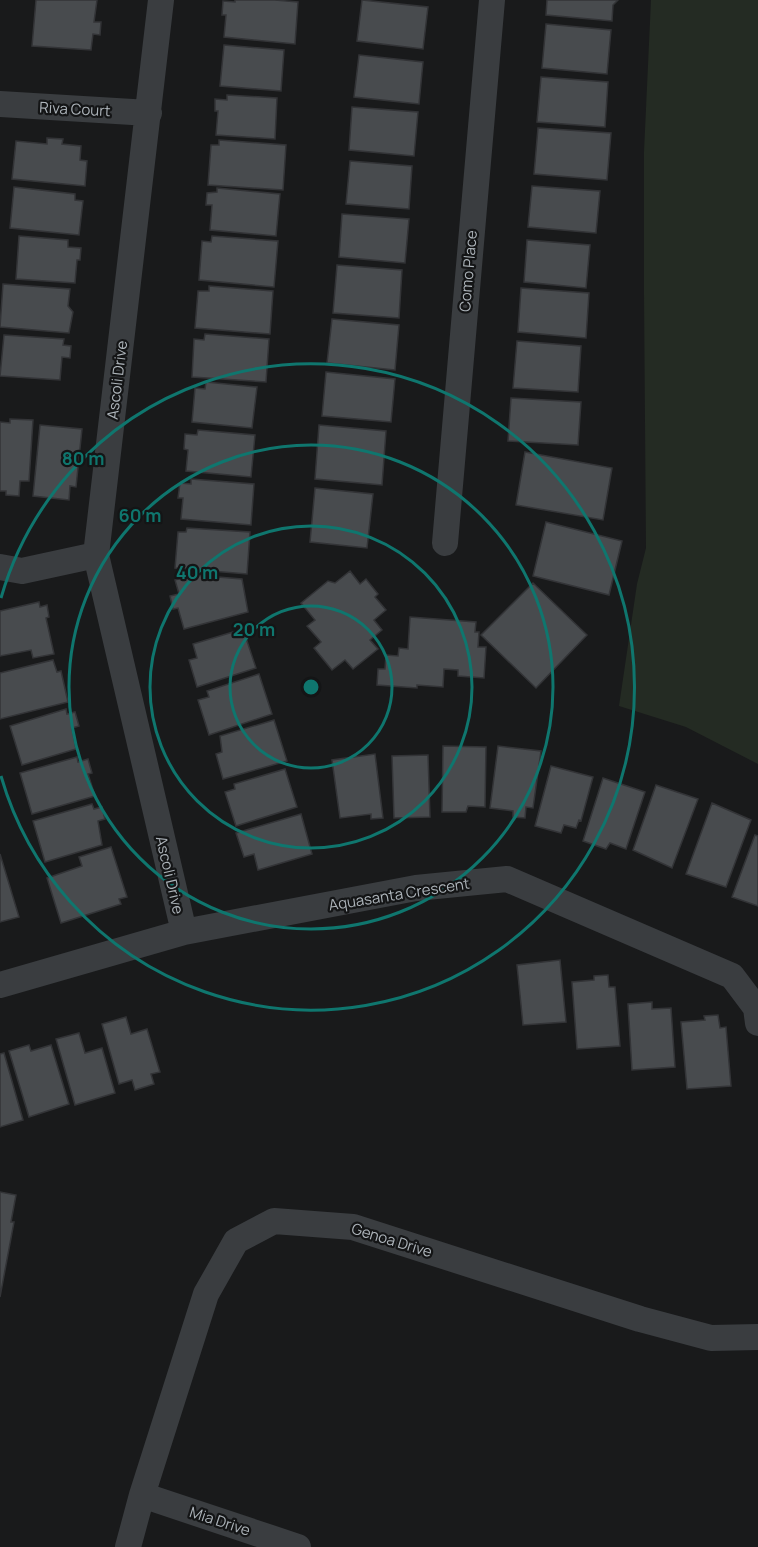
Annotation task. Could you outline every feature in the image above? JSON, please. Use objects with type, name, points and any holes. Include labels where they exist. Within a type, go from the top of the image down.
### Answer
[{"type":"street","name":"Ascoli Drive","points":[[161,0],[96,555],[184,932]]},
{"type":"street","name":"Como Place","points":[[445,543],[492,0]]},
{"type":"street","name":"Riva Court","points":[[0,104],[149,113]]},
{"type":"street","points":[[0,567],[22,571],[96,555]]},
{"type":"street","name":"Aquasanta Crescent","points":[[0,985],[184,932],[416,888],[507,879],[732,975],[756,1008],[758,1023]]},
{"type":"street","name":"Genoa Drive","points":[[128,1547],[142,1495],[207,1294],[236,1241],[274,1221],[353,1227],[640,1319],[711,1338],[758,1337]]},
{"type":"street","name":"Mia Drive","points":[[142,1495],[298,1547]]},
{"type":"shaded area","points":[[651,0],[758,0],[758,764],[686,727],[619,706],[637,584],[646,548],[644,152]]},
{"type":"building","points":[[36,0],[97,0],[94,22],[101,22],[100,35],[93,34],[91,50],[32,46]]},
{"type":"building","points":[[235,0],[298,2],[295,44],[224,37],[226,15],[222,15],[223,1],[235,2]]},
{"type":"building","points":[[362,0],[428,7],[423,49],[357,41]]},
{"type":"building","points":[[547,0],[618,0],[613,5],[612,21],[546,15]]},
{"type":"building","points":[[546,24],[611,30],[607,74],[542,68]]},
{"type":"building","points":[[224,45],[284,50],[281,91],[220,86]]},
{"type":"building","points":[[359,55],[423,62],[419,104],[354,97]]},
{"type":"building","points":[[541,77],[608,82],[605,127],[537,122]]},
{"type":"building","points":[[227,95],[277,98],[275,139],[216,135],[218,111],[215,111],[215,99],[227,100]]},
{"type":"building","points":[[352,107],[418,112],[414,156],[349,150]]},
{"type":"building","points":[[538,128],[611,133],[607,180],[534,174]]},
{"type":"building","points":[[47,138],[63,139],[62,144],[81,146],[80,160],[87,161],[85,186],[12,179],[16,141],[47,144]]},
{"type":"building","points":[[219,140],[286,145],[283,190],[208,185],[211,145],[219,145]]},
{"type":"building","points":[[350,161],[412,166],[409,209],[346,204]]},
{"type":"building","points":[[532,186],[600,191],[596,233],[528,227]]},
{"type":"building","points":[[14,187],[75,194],[75,200],[83,201],[79,235],[10,228]]},
{"type":"building","points":[[217,188],[280,194],[276,236],[210,230],[212,205],[206,205],[207,193],[217,192]]},
{"type":"building","points":[[342,214],[409,219],[405,263],[339,257]]},
{"type":"building","points":[[19,236],[68,240],[68,247],[81,248],[80,260],[77,260],[75,283],[16,279]]},
{"type":"building","points":[[212,236],[278,241],[274,287],[199,280],[202,241],[211,242]]},
{"type":"building","points":[[527,240],[590,245],[586,288],[524,282]]},
{"type":"building","points":[[337,265],[402,270],[399,318],[333,313]]},
{"type":"building","points":[[3,284],[70,289],[68,306],[73,312],[69,333],[0,327]]},
{"type":"building","points":[[209,286],[273,291],[270,334],[195,328],[198,291],[209,291]]},
{"type":"building","points":[[521,288],[589,293],[586,338],[518,332]]},
{"type":"building","points":[[332,319],[399,325],[395,370],[327,363]]},
{"type":"building","points":[[205,334],[269,339],[266,382],[192,377],[194,339],[204,340]]},
{"type":"building","points":[[4,335],[64,339],[63,345],[71,346],[70,358],[62,357],[60,380],[0,376]]},
{"type":"building","points":[[517,341],[581,346],[578,392],[513,388]]},
{"type":"building","points":[[326,372],[395,379],[391,422],[322,416]]},
{"type":"building","points":[[206,382],[257,387],[252,428],[192,422],[195,388],[205,389]]},
{"type":"building","points":[[511,398],[581,402],[578,445],[508,441]]},
{"type":"building","points":[[10,419],[33,420],[29,481],[20,481],[19,496],[6,495],[6,491],[0,491],[0,422],[10,423]]},
{"type":"building","points":[[40,425],[82,429],[76,487],[70,486],[69,500],[33,496]]},
{"type":"building","points":[[319,425],[386,431],[382,485],[315,479]]},
{"type":"building","points":[[198,430],[255,435],[251,477],[186,471],[188,450],[184,449],[185,434],[197,435]]},
{"type":"building","points":[[525,452],[612,468],[603,520],[516,505]]},
{"type":"building","points":[[191,479],[254,484],[251,525],[181,519],[183,498],[178,498],[180,483],[191,484]]},
{"type":"building","points":[[315,488],[373,494],[367,548],[310,542]]},
{"type":"building","points":[[546,522],[622,541],[609,595],[533,576]]},
{"type":"building","points":[[187,528],[250,532],[247,574],[175,568],[178,532],[186,532]]},
{"type":"building","points":[[350,571],[360,584],[366,579],[378,594],[375,597],[386,610],[374,620],[382,630],[370,640],[378,649],[353,669],[345,660],[332,670],[314,648],[321,642],[307,626],[315,620],[301,603],[328,581],[335,583]]},
{"type":"building","points":[[193,575],[242,579],[248,612],[184,629],[178,608],[173,609],[170,596],[179,594],[175,580]]},
{"type":"building","points":[[533,583],[587,635],[536,688],[481,635]]},
{"type":"building","points":[[39,602],[40,607],[47,605],[49,617],[46,618],[54,654],[33,658],[31,650],[0,656],[0,611]]},
{"type":"building","points":[[410,617],[476,622],[475,632],[479,632],[478,647],[486,647],[484,678],[458,676],[458,670],[444,669],[443,687],[377,685],[378,669],[385,669],[386,655],[398,656],[399,648],[408,649]]},
{"type":"building","points":[[243,629],[256,668],[197,687],[189,660],[197,658],[193,644]]},
{"type":"building","points":[[53,660],[57,672],[61,671],[68,702],[0,719],[0,673]]},
{"type":"building","points":[[259,674],[272,714],[209,735],[198,700],[209,697],[207,691]]},
{"type":"building","points":[[66,709],[67,714],[75,712],[79,726],[72,728],[76,749],[22,765],[10,726]]},
{"type":"building","points":[[274,720],[287,761],[223,779],[216,754],[222,752],[220,736]]},
{"type":"building","points":[[443,746],[486,747],[485,807],[468,806],[466,812],[442,812]]},
{"type":"building","points":[[498,746],[541,751],[533,808],[526,807],[525,818],[513,817],[513,811],[490,808]]},
{"type":"building","points":[[375,754],[383,818],[371,819],[371,814],[340,818],[332,760]]},
{"type":"building","points":[[428,755],[430,817],[394,818],[392,756]]},
{"type":"building","points":[[77,757],[78,762],[88,759],[92,773],[88,774],[95,796],[32,814],[20,773]]},
{"type":"building","points":[[551,766],[593,777],[581,821],[579,820],[576,828],[564,825],[561,833],[535,826]]},
{"type":"building","points":[[285,769],[297,807],[236,826],[225,792],[235,789],[234,784]]},
{"type":"building","points":[[603,778],[645,792],[626,849],[610,843],[606,849],[583,841]]},
{"type":"building","points":[[656,785],[698,799],[672,868],[633,850]]},
{"type":"building","points":[[712,803],[751,820],[726,887],[686,874]]},
{"type":"building","points":[[92,804],[94,809],[102,807],[105,819],[98,821],[102,845],[45,862],[33,821]]},
{"type":"building","points":[[301,814],[312,854],[258,870],[254,854],[244,857],[236,833]]},
{"type":"building","points":[[755,835],[758,836],[758,906],[732,897]]},
{"type":"building","points":[[111,847],[127,897],[119,899],[121,904],[61,923],[47,878],[82,866],[79,857]]},
{"type":"building","points":[[0,854],[19,917],[0,922]]},
{"type":"building","points":[[560,960],[566,1022],[523,1025],[517,965]]},
{"type":"building","points":[[608,975],[609,987],[615,987],[620,1046],[577,1049],[572,982],[594,980],[594,976]]},
{"type":"building","points":[[652,1002],[652,1009],[671,1008],[675,1067],[632,1070],[628,1004]]},
{"type":"building","points":[[718,1015],[720,1028],[726,1027],[731,1086],[687,1089],[681,1022],[705,1020],[704,1016]]},
{"type":"building","points":[[126,1017],[131,1034],[147,1029],[160,1072],[151,1074],[154,1084],[135,1090],[132,1080],[119,1084],[102,1024]]},
{"type":"building","points":[[79,1033],[85,1053],[102,1048],[115,1093],[75,1105],[56,1039]]},
{"type":"building","points":[[29,1045],[31,1051],[51,1045],[69,1104],[29,1117],[9,1051]]},
{"type":"building","points":[[4,1053],[23,1120],[0,1127],[0,1054]]},
{"type":"building","points":[[0,1192],[16,1195],[11,1222],[14,1222],[0,1297]]}]
